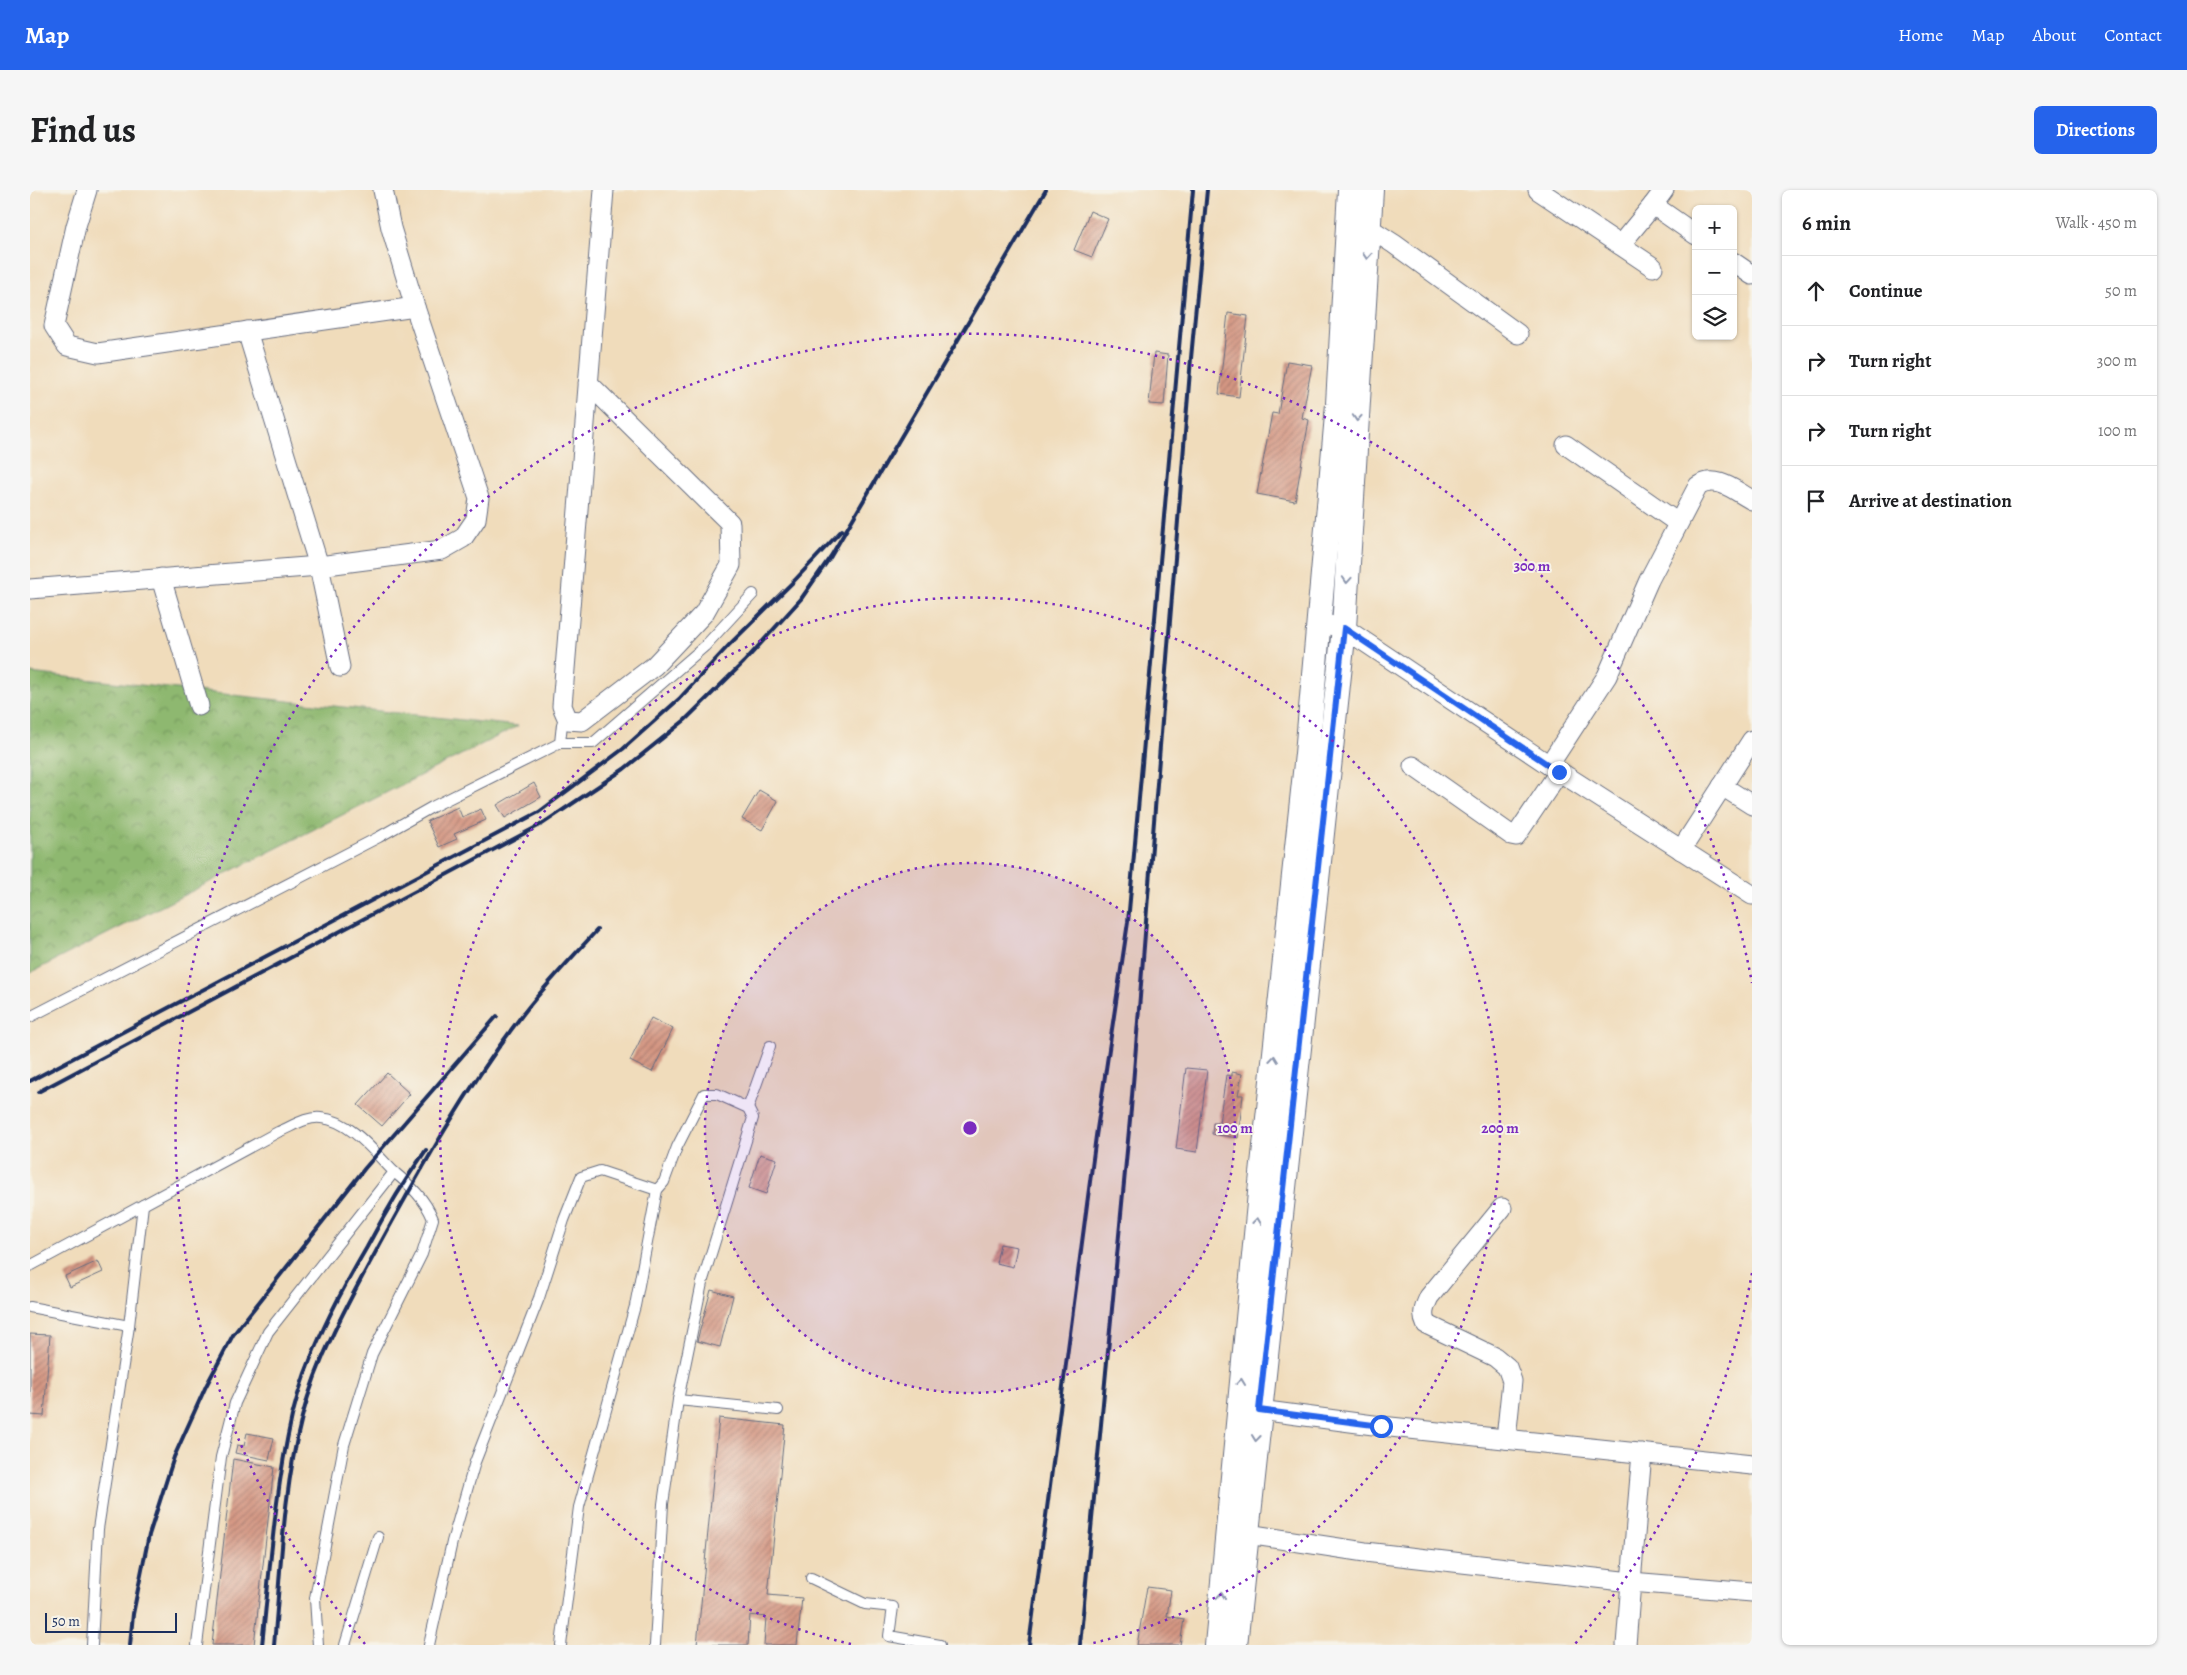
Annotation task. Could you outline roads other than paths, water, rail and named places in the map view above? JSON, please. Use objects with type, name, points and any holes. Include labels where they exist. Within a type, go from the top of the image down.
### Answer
[{"type":"street","points":[[88,190],[76,226],[54,326],[67,346],[98,354],[415,307]]},
{"type":"street","points":[[30,589],[318,566],[442,550],[463,538],[476,519],[479,498],[415,307],[391,228],[383,190]]},
{"type":"street","points":[[588,383],[730,523],[731,565],[704,613],[654,666],[582,721],[568,720],[562,706],[588,383],[604,190]]},
{"type":"street","points":[[1224,1644],[1246,1534],[1344,628],[1358,226],[1350,190]]},
{"type":"street","points":[[1224,1644],[1234,1451],[1307,754],[1338,404],[1358,226],[1371,190]]},
{"type":"street","points":[[1538,190],[1653,267]]},
{"type":"street","points":[[1620,245],[1658,198],[1692,232]]},
{"type":"street","points":[[1358,226],[1394,244],[1518,334]]},
{"type":"street","points":[[1737,265],[1752,276]]},
{"type":"street","points":[[247,331],[318,566],[340,667]]},
{"type":"street","points":[[1566,445],[1678,523]]},
{"type":"street","points":[[1413,766],[1510,835],[1516,836],[1607,676],[1645,588],[1698,486],[1707,480],[1716,480],[1752,500]]},
{"type":"street","points":[[161,578],[199,706]]},
{"type":"street","points":[[1318,623],[1344,628],[1554,769],[1752,896]]},
{"type":"street","points":[[1681,850],[1752,740]]},
{"type":"street","points":[[1722,786],[1752,805]]},
{"type":"street","points":[[1502,1208],[1429,1297],[1422,1318],[1426,1324],[1495,1357],[1507,1367],[1512,1381],[1506,1439]]},
{"type":"street","points":[[1259,1410],[1506,1439],[1752,1464]]},
{"type":"street","points":[[1626,1645],[1642,1453]]},
{"type":"street","points":[[1246,1534],[1365,1552],[1631,1582],[1752,1592]]},
{"type":"lane","points":[[30,1017],[379,837],[432,807],[560,743],[592,743],[705,646],[753,594]]},
{"type":"lane","points":[[560,743],[562,724],[568,720]]},
{"type":"lane","points":[[748,1108],[770,1046]]},
{"type":"lane","points":[[561,1645],[580,1506],[635,1306],[657,1190],[664,1182],[677,1147],[704,1094],[717,1094],[748,1108],[754,1118],[702,1283],[678,1400],[663,1504],[655,1645]]},
{"type":"lane","points":[[30,1266],[278,1132],[301,1122],[320,1117],[336,1121],[365,1141],[427,1204],[433,1219],[422,1254],[372,1354],[344,1445],[315,1598],[318,1645]]},
{"type":"lane","points":[[429,1645],[452,1542],[475,1462],[539,1298],[564,1220],[581,1177],[600,1171],[657,1190]]},
{"type":"lane","points":[[197,1645],[221,1458],[235,1403],[268,1332],[394,1172]]},
{"type":"lane","points":[[92,1645],[98,1529],[129,1326],[143,1204]]},
{"type":"lane","points":[[30,1307],[129,1326]]},
{"type":"lane","points":[[678,1400],[778,1410]]},
{"type":"lane","points":[[345,1645],[378,1537]]},
{"type":"lane","points":[[812,1578],[865,1604],[893,1607],[889,1636],[940,1645]]},
{"type":"railway","points":[[38,1092],[542,824],[624,769],[685,720],[744,662],[801,599],[831,556],[1046,190]]},
{"type":"railway","points":[[1029,1645],[1096,1136],[1128,922],[1193,190]]},
{"type":"railway","points":[[1080,1645],[1131,1109],[1191,358],[1207,190]]},
{"type":"railway","points":[[30,1081],[539,812],[623,749],[679,699],[842,530]]},
{"type":"railway","points":[[274,1645],[291,1473],[302,1417],[326,1350],[346,1307],[396,1215],[481,1072],[529,1007],[597,930]]},
{"type":"railway","points":[[130,1645],[133,1614],[149,1535],[174,1457],[206,1386],[233,1335],[365,1168],[497,1016]]},
{"type":"railway","points":[[262,1645],[281,1473],[298,1393],[314,1350],[344,1287],[395,1197],[426,1150]]}]
